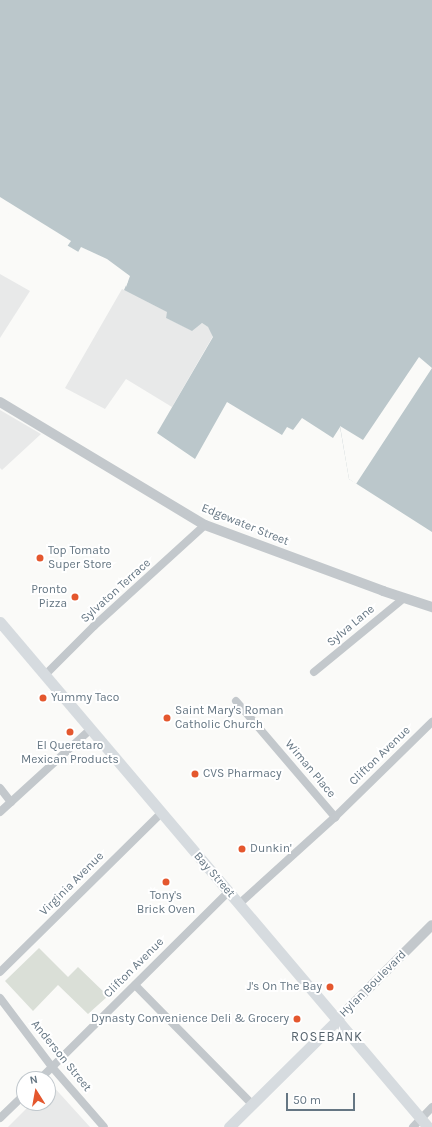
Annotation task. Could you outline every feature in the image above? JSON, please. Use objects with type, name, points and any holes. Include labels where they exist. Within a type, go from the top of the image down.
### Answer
[{"type":"main road","name":"Bay Street","points":[[0,622],[425,1123]]},
{"type":"main road","name":"Hylan Boulevard","points":[[229,1127],[337,1020]]},
{"type":"street","name":"Edgewater Street","points":[[0,402],[205,525],[432,607]]},
{"type":"street","name":"Sylvaton Terrace","points":[[45,675],[94,626],[205,525]]},
{"type":"street","name":"Sylva Lane","points":[[314,672],[404,598]]},
{"type":"street","name":"Wiman Place","points":[[236,701],[335,817]]},
{"type":"street","name":"Clifton Avenue","points":[[239,904],[335,817],[432,722]]},
{"type":"street","points":[[0,812],[91,730]]},
{"type":"street","points":[[0,788],[11,802]]},
{"type":"street","name":"Virginia Avenue","points":[[0,972],[161,813]]},
{"type":"street","name":"Clifton Avenue","points":[[48,1071],[228,892]]},
{"type":"street","name":"Hylan Boulevard","points":[[337,1020],[432,925]]},
{"type":"street","points":[[135,985],[252,1104]]},
{"type":"street","name":"Anderson Street","points":[[0,998],[52,1067],[104,1127]]},
{"type":"street","points":[[0,1118],[16,1103]]},
{"type":"street","points":[[413,1127],[425,1123],[432,1107]]},
{"type":"shaded area","points":[[0,0],[432,0],[432,532],[349,479],[340,427],[333,438],[302,418],[293,430],[287,427],[282,435],[227,402],[195,459],[157,433],[213,337],[208,327],[202,323],[192,331],[166,318],[167,312],[124,290],[128,281],[0,206]]},
{"type":"shaded area","points":[[0,274],[30,291],[0,338]]},
{"type":"shaded area","points":[[122,289],[168,312],[166,318],[191,330],[202,323],[208,327],[213,336],[172,407],[126,379],[105,409],[65,388]]},
{"type":"shaded area","points":[[0,410],[41,434],[2,470],[0,468]]},
{"type":"shaded area","points":[[39,948],[68,977],[78,967],[108,996],[88,1014],[58,985],[33,1011],[5,981]]},
{"type":"shaded area","points":[[56,1090],[90,1127],[8,1127],[24,1111],[56,1111]]},
{"type":"pier","points":[[0,197],[71,241],[66,248],[0,208]]},
{"type":"pier","points":[[81,247],[107,259],[130,276],[126,287],[126,282],[77,254]]},
{"type":"pier","points":[[419,357],[432,368],[356,484],[349,479],[340,426],[363,440]]},
{"type":"place","name":"Top Tomato Super Store","points":[[40,558]]},
{"type":"place","name":"Pronto Pizza","points":[[75,597]]},
{"type":"place","name":"Yummy Taco","points":[[43,698]]},
{"type":"place","name":"Saint Mary's Roman Catholic Church","points":[[167,718]]},
{"type":"place","name":"El Queretaro Mexican Products","points":[[70,732]]},
{"type":"place","name":"CVS Pharmacy","points":[[195,774]]},
{"type":"place","name":"Dunkin'","points":[[242,849]]},
{"type":"place","name":"Tony's Brick Oven","points":[[166,882]]},
{"type":"place","name":"J's On The Bay","points":[[330,987]]},
{"type":"place","name":"Dynasty Convenience Deli & Grocery","points":[[297,1019]]},
{"type":"district","name":"ROSEBANK","points":[[327,1037]]}]
